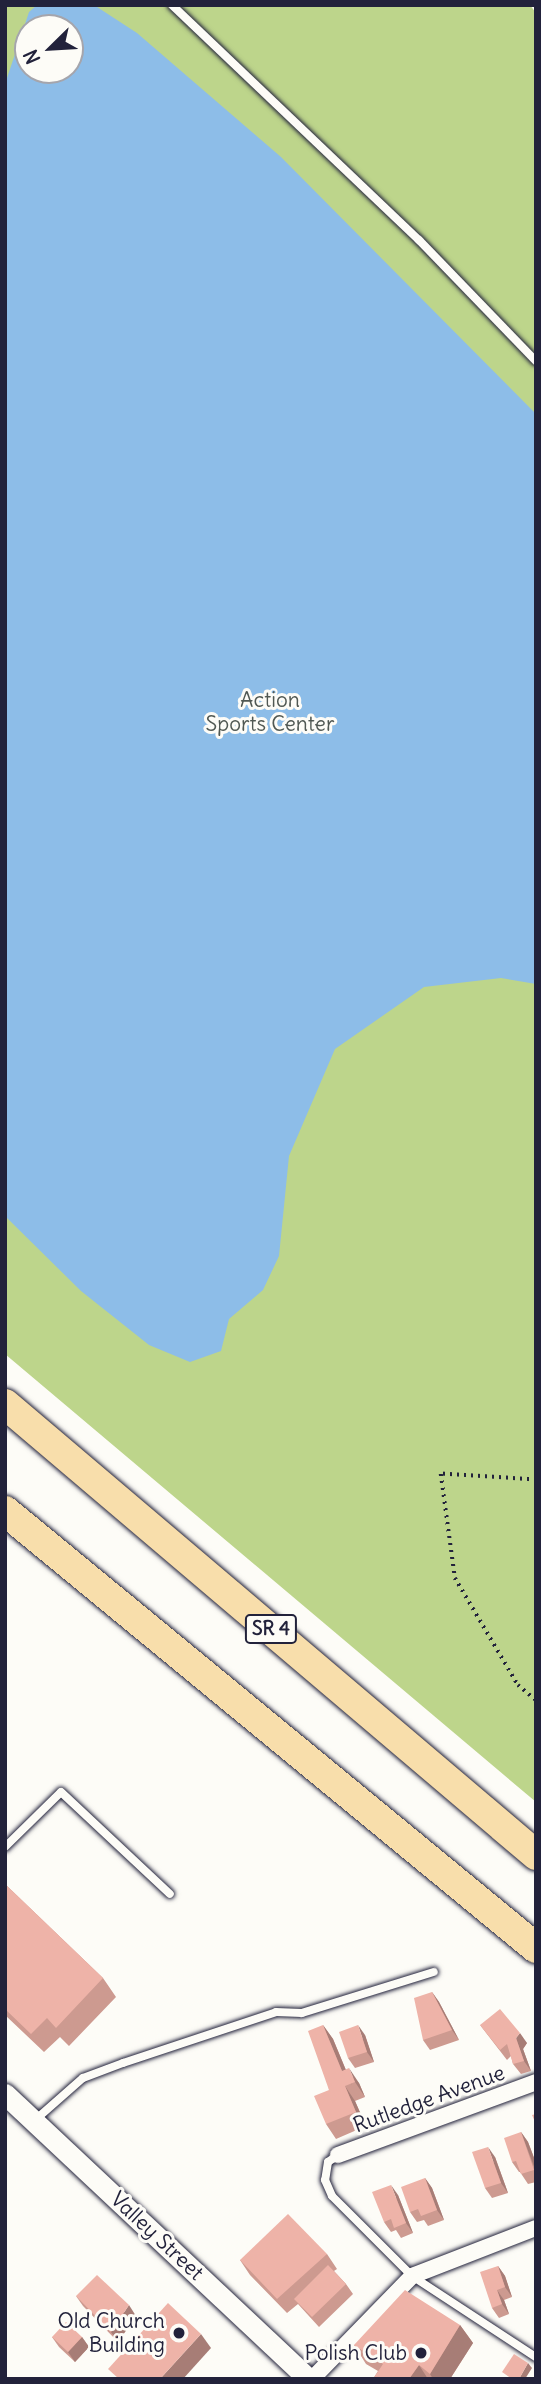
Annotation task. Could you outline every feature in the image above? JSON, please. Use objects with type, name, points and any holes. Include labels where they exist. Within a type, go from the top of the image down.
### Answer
[{"type":"highway","name":"SR 4","points":[[5,1404],[536,1855]]},
{"type":"highway","points":[[5,1511],[536,1948]]},
{"type":"street","name":"Rutledge Avenue","points":[[338,2155],[536,2082]]},
{"type":"street","name":"Valley Street","points":[[5,2094],[311,2379]]},
{"type":"street","points":[[311,2379],[412,2276],[536,2228]]},
{"type":"lane","points":[[172,5],[419,240],[536,361]]},
{"type":"lane","points":[[5,1847],[61,1792],[170,1894]]},
{"type":"lane","points":[[34,2121],[83,2078],[123,2063],[276,2012],[302,2013],[434,1972]]},
{"type":"lane","points":[[338,2155],[328,2162],[325,2180],[332,2196],[412,2276],[536,2357]]},
{"type":"path","points":[[536,1480],[441,1474],[455,1578],[517,1685],[536,1700]]},
{"type":"green space","name":"Action Sports Center","points":[[5,5],[530,5],[536,13],[536,1802],[5,1354]]},
{"type":"water","name":"Action Sports Center","points":[[37,5],[94,5],[137,33],[281,157],[536,414],[536,984],[501,978],[424,987],[335,1049],[289,1156],[279,1256],[263,1290],[229,1319],[221,1351],[190,1362],[149,1345],[81,1291],[5,1216],[5,84],[14,57],[14,84],[84,84],[84,14],[28,14]]},
{"type":"building","points":[[5,1884],[103,1978],[56,2028],[47,2018],[31,2034],[5,2009]]},
{"type":"building","points":[[432,1992],[452,2030],[423,2040],[414,1998]]},
{"type":"building","points":[[500,2009],[520,2033],[516,2038],[524,2061],[513,2064],[507,2044],[500,2050],[480,2025]]},
{"type":"building","points":[[323,2025],[342,2071],[349,2068],[355,2082],[345,2086],[356,2112],[326,2124],[314,2096],[329,2090],[308,2031]]},
{"type":"building","points":[[358,2025],[367,2052],[348,2058],[339,2032]]},
{"type":"building","points":[[521,2132],[534,2170],[521,2174],[516,2161],[512,2162],[504,2138]]},
{"type":"building","points":[[488,2147],[501,2183],[485,2188],[472,2152]]},
{"type":"building","points":[[425,2178],[437,2210],[421,2216],[418,2209],[410,2212],[401,2187]]},
{"type":"building","points":[[391,2185],[406,2223],[394,2228],[391,2219],[384,2222],[372,2192]]},
{"type":"building","points":[[288,2214],[327,2254],[277,2299],[240,2260]]},
{"type":"building","points":[[328,2265],[346,2284],[312,2317],[294,2299]]},
{"type":"building","points":[[498,2266],[505,2287],[497,2290],[502,2304],[492,2308],[480,2272]]},
{"type":"building","points":[[97,2275],[129,2305],[111,2332],[76,2296]]},
{"type":"building","name":"Polish Club","points":[[405,2290],[460,2325],[430,2374],[419,2365],[409,2379],[373,2379],[383,2364],[354,2345]]},
{"type":"building","points":[[168,2303],[201,2334],[160,2379],[119,2379],[108,2369]]},
{"type":"building","points":[[66,2322],[82,2337],[68,2352],[52,2337]]},
{"type":"building","points":[[514,2354],[528,2363],[519,2379],[512,2379],[502,2372]]},
{"type":"place","name":"Old Church Building","points":[[179,2333]]},
{"type":"place","name":"Polish Club","points":[[421,2353]]}]
